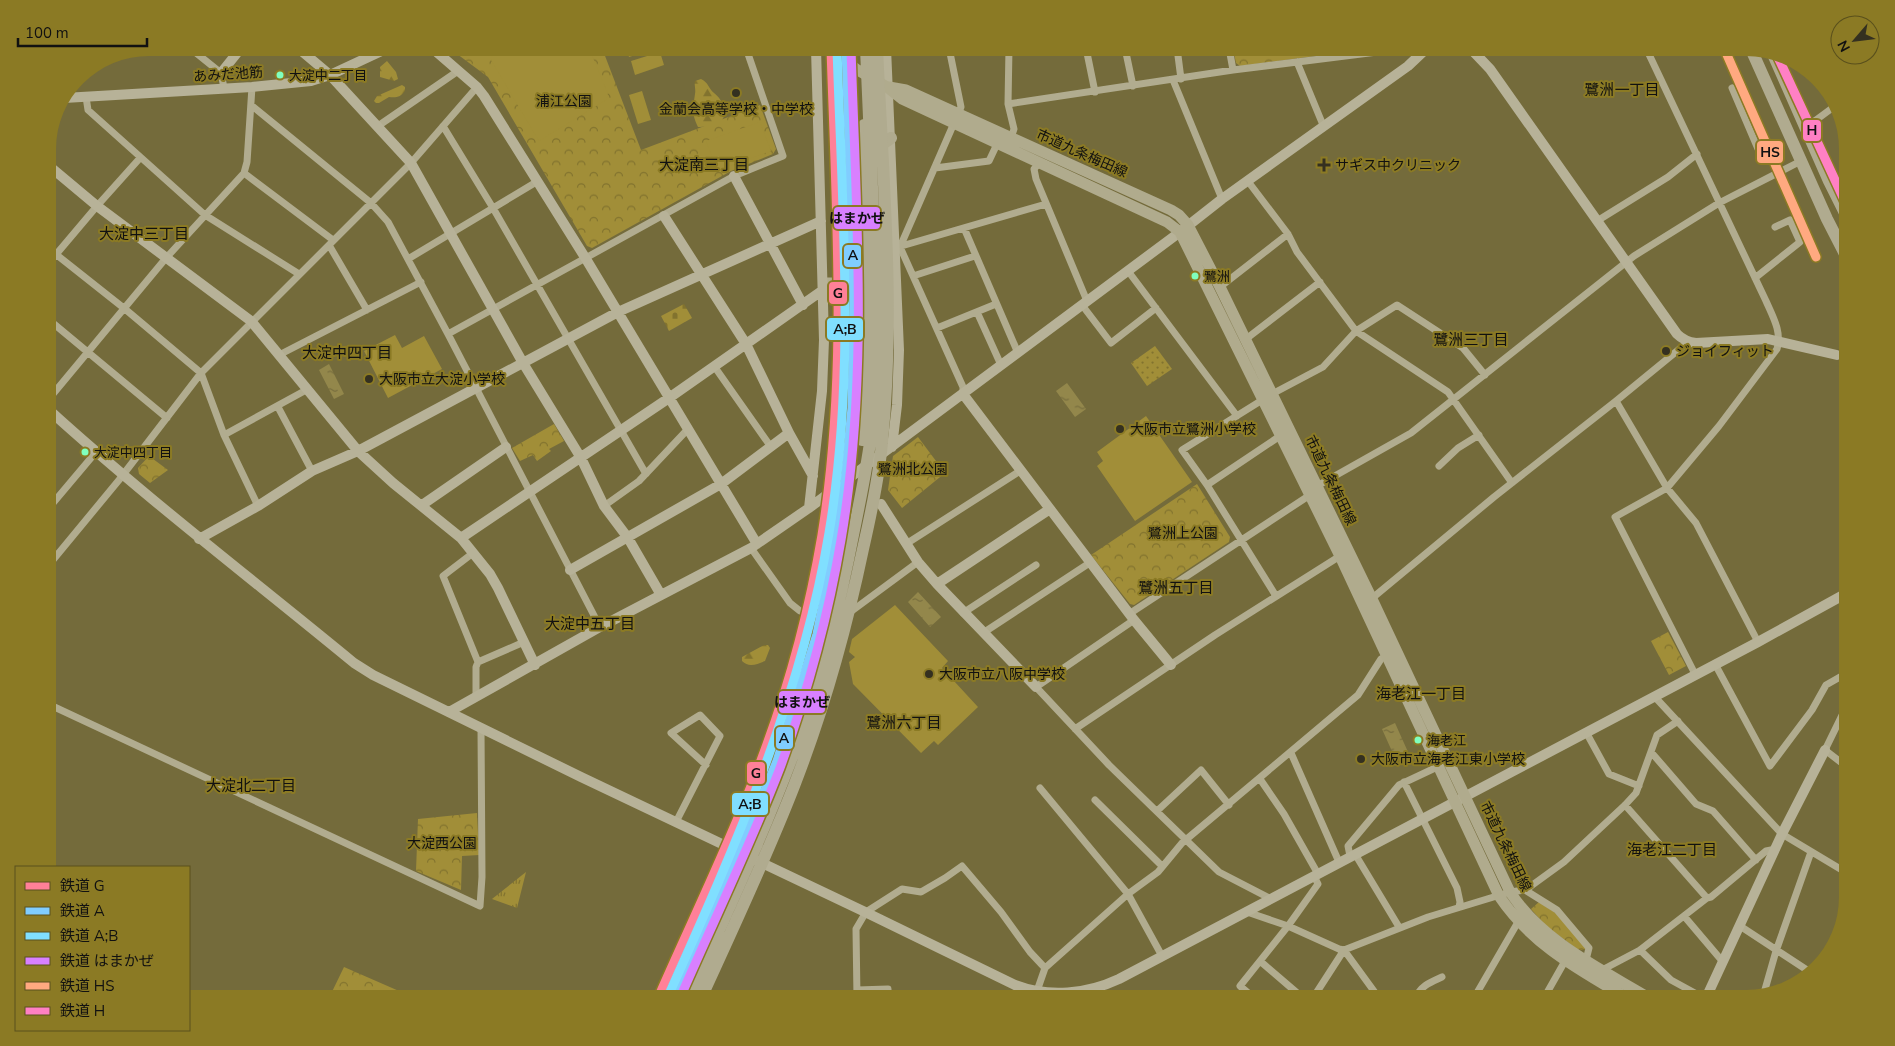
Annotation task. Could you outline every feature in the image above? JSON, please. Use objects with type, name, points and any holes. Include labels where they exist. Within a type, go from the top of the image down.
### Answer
[{"type":"highway","points":[[692,990],[761,835],[803,728],[832,629],[866,471],[872,427],[876,320],[876,262],[866,56]]},
{"type":"highway","points":[[704,990],[772,840],[813,732],[844,632],[877,482],[887,381],[888,314],[888,262],[877,56]]},
{"type":"highway","points":[[1754,57],[1839,242]]},
{"type":"highway","points":[[1777,62],[1839,200]]},
{"type":"highway","points":[[857,514],[865,377],[863,185],[866,75]]},
{"type":"highway","points":[[863,185],[874,149],[891,138]]},
{"type":"main road","name":"市道九条梅田線","points":[[839,56],[887,87],[906,90],[997,144],[1184,229],[1220,287],[1246,339],[1268,397],[1280,436],[1340,556],[1367,602],[1386,656],[1460,799]]},
{"type":"main road","name":"市道九条梅田線","points":[[956,118],[1011,138],[1179,215],[1184,229],[1268,397],[1317,486],[1367,602],[1518,922],[1565,961],[1614,990]]},
{"type":"main road","name":"市道九条梅田線","points":[[1505,894],[1543,930],[1586,960],[1636,990]]},
{"type":"street","points":[[200,56],[221,73],[224,88]]},
{"type":"street","points":[[221,73],[235,56]]},
{"type":"street","points":[[307,56],[330,75],[411,163],[492,310],[580,458],[604,506],[628,538],[661,595]]},
{"type":"street","name":"あみだ池筋","points":[[72,98],[252,87],[312,81],[330,75],[371,56]]},
{"type":"street","points":[[441,56],[477,87],[538,181],[721,484],[754,546],[790,603],[800,611]]},
{"type":"street","points":[[448,334],[734,176],[783,156],[749,56]]},
{"type":"street","points":[[809,508],[822,391],[823,286],[816,56]]},
{"type":"street","points":[[886,56],[898,247],[898,405],[892,447]]},
{"type":"street","points":[[898,247],[935,168],[961,106],[951,56]]},
{"type":"street","points":[[1009,56],[1008,104],[1014,129],[1011,138]]},
{"type":"street","points":[[1088,56],[1095,92]]},
{"type":"street","points":[[1127,56],[1133,86]]},
{"type":"street","points":[[1178,56],[1177,79],[1222,198]]},
{"type":"street","points":[[1230,56],[1233,70]]},
{"type":"street","points":[[1008,104],[1233,70],[1345,56]]},
{"type":"street","points":[[449,712],[600,627],[754,546],[858,473],[1184,229],[1222,198],[1408,66],[1419,56]]},
{"type":"street","points":[[1478,56],[1490,69],[1677,334],[1688,342]]},
{"type":"street","points":[[1650,56],[1755,278],[1778,329],[1780,341],[1777,349],[1719,426],[1668,488],[1614,517],[1695,674]]},
{"type":"street","points":[[1297,62],[1323,125]]},
{"type":"street","points":[[378,126],[458,71]]},
{"type":"street","points":[[56,390],[166,258],[244,173],[248,162],[252,87]]},
{"type":"street","points":[[56,556],[123,475],[201,373],[411,163],[477,87]]},
{"type":"street","points":[[1732,88],[1758,149]]},
{"type":"street","points":[[86,97],[88,110],[205,215],[299,274]]},
{"type":"street","points":[[251,105],[371,203],[388,222],[600,627]]},
{"type":"street","points":[[1805,126],[1830,110]]},
{"type":"street","points":[[443,126],[538,285],[646,474]]},
{"type":"street","points":[[935,168],[989,161],[997,144]]},
{"type":"street","points":[[1597,221],[1668,177],[1696,154]]},
{"type":"street","points":[[140,158],[56,255],[125,309],[201,373],[224,435],[258,506]]},
{"type":"street","points":[[1036,686],[1242,540],[1310,495],[1317,486],[1411,433],[1634,256],[1719,203],[1801,161]]},
{"type":"street","points":[[1040,162],[1034,169],[1036,179],[1085,303],[1111,343],[1156,308]]},
{"type":"street","points":[[56,172],[97,206],[251,321],[358,451],[393,483],[461,538],[490,574],[535,665]]},
{"type":"street","points":[[244,173],[331,243],[367,310]]},
{"type":"street","points":[[734,176],[803,305]]},
{"type":"street","points":[[1247,180],[1288,234],[1297,252],[1356,331],[1448,392],[1512,483]]},
{"type":"street","points":[[408,259],[538,181]]},
{"type":"street","points":[[898,247],[1046,204]]},
{"type":"street","points":[[664,216],[746,344],[789,433],[813,476]]},
{"type":"street","points":[[199,539],[258,506],[312,471],[358,451],[618,312],[820,220]]},
{"type":"street","points":[[1755,278],[1800,242],[1790,220],[1774,227]]},
{"type":"street","points":[[964,228],[1018,353]]},
{"type":"street","points":[[1220,287],[1288,234]]},
{"type":"street","points":[[898,247],[937,328],[963,387],[963,394],[1170,665]]},
{"type":"street","points":[[913,276],[975,256]]},
{"type":"street","points":[[1128,271],[1237,416]]},
{"type":"street","points":[[856,280],[897,278]]},
{"type":"street","points":[[461,538],[669,398],[803,305],[823,286],[834,281]]},
{"type":"street","points":[[279,355],[421,282]]},
{"type":"street","points":[[1246,339],[1320,282]]},
{"type":"street","points":[[937,328],[996,304]]},
{"type":"street","points":[[1276,596],[1207,485],[1182,450],[1268,397],[1323,367],[1356,331],[1393,306],[1400,306],[1463,348],[1485,375]]},
{"type":"street","points":[[977,312],[1002,365]]},
{"type":"street","points":[[56,326],[167,418]]},
{"type":"street","points":[[1367,602],[1688,342],[1768,339],[1838,355]]},
{"type":"street","points":[[714,366],[772,447]]},
{"type":"street","points":[[224,435],[308,389]]},
{"type":"street","points":[[1616,402],[1668,488],[1696,523],[1758,642]]},
{"type":"street","points":[[278,407],[312,471]]},
{"type":"street","points":[[56,416],[199,539],[354,663],[409,694],[1015,985],[1032,990]]},
{"type":"street","points":[[604,506],[646,474],[688,429]]},
{"type":"street","points":[[570,570],[721,484],[789,433]]},
{"type":"street","points":[[1439,466],[1458,448],[1479,435]]},
{"type":"street","points":[[1207,485],[1280,436]]},
{"type":"street","points":[[422,505],[506,447]]},
{"type":"street","points":[[56,500],[96,452]]},
{"type":"street","points":[[906,544],[1020,471]]},
{"type":"street","points":[[858,473],[881,504],[918,562],[963,613],[1036,686],[1075,729],[1219,872],[1271,899]]},
{"type":"street","points":[[937,584],[1050,509]]},
{"type":"street","points":[[473,553],[443,576],[478,662],[476,667],[476,697]]},
{"type":"street","points":[[1075,729],[1170,665],[1340,556]]},
{"type":"street","points":[[822,632],[918,562]]},
{"type":"street","points":[[982,633],[1091,562]]},
{"type":"street","points":[[963,613],[1036,565]]},
{"type":"street","points":[[1086,990],[1107,985],[1758,642],[1839,597]]},
{"type":"street","points":[[478,662],[524,642]]},
{"type":"street","points":[[1037,990],[1045,968],[1128,894],[1158,872],[1182,843],[1358,695],[1381,659],[1386,656]]},
{"type":"street","points":[[1715,664],[1770,766],[1812,710],[1826,685],[1839,678]]},
{"type":"street","points":[[1654,696],[1782,834],[1839,868]]},
{"type":"street","points":[[56,708],[480,906],[482,877],[481,728]]},
{"type":"street","points":[[676,822],[706,765],[720,736],[700,715],[671,733],[706,765]]},
{"type":"street","points":[[1247,912],[1288,926],[1344,950],[1459,907],[1525,890],[1564,862],[1625,806],[1636,793],[1657,735],[1678,721]]},
{"type":"street","points":[[1709,990],[1782,834],[1839,722]]},
{"type":"street","points":[[1586,732],[1609,774],[1639,786]]},
{"type":"street","points":[[1824,750],[1839,761]]},
{"type":"street","points":[[1651,752],[1696,804],[1713,811],[1756,860]]},
{"type":"street","points":[[1291,753],[1339,862]]},
{"type":"street","points":[[1399,928],[1348,846],[1399,784],[1433,768]]},
{"type":"street","points":[[1157,811],[1201,770],[1229,805]]},
{"type":"street","points":[[1245,990],[1240,986],[1288,926],[1318,884],[1316,875],[1284,814],[1260,779]]},
{"type":"street","points":[[1404,782],[1457,888],[1460,902],[1459,907]]},
{"type":"street","points":[[1040,788],[1128,894],[1162,956]]},
{"type":"street","points":[[1094,800],[1162,866]]},
{"type":"street","points":[[1625,806],[1707,898]]},
{"type":"street","points":[[1602,970],[1640,950],[1707,898],[1711,897],[1766,851],[1776,849]]},
{"type":"street","points":[[1766,988],[1776,951],[1812,852]]},
{"type":"street","points":[[888,990],[857,990],[856,930],[866,912],[902,889],[920,892],[962,866],[1001,912],[1030,952],[1045,968]]},
{"type":"street","points":[[1525,890],[1553,907],[1574,930],[1589,948],[1586,960]]},
{"type":"street","points":[[1684,916],[1723,962]]},
{"type":"street","points":[[1479,990],[1518,922]]},
{"type":"street","points":[[1740,926],[1805,969]]},
{"type":"street","points":[[1318,990],[1344,950]]},
{"type":"street","points":[[1344,950],[1373,990]]},
{"type":"street","points":[[1640,950],[1671,980],[1690,990]]},
{"type":"street","points":[[1260,961],[1294,990]]},
{"type":"street","points":[[1549,990],[1565,961]]},
{"type":"street","points":[[1421,990],[1427,983],[1442,977]]},
{"type":"green space","name":"浦江公園","points":[[460,56],[605,56],[641,150],[760,105],[776,149],[773,154],[731,171],[592,248],[587,246],[488,77]]},
{"type":"green space","points":[[492,56],[592,56],[608,94],[606,100],[539,141],[491,60]]},
{"type":"green space","points":[[647,56],[661,56],[664,65],[635,75],[631,61]]},
{"type":"green space","points":[[1235,56],[1315,56],[1240,66],[1236,63]]},
{"type":"green space","points":[[387,61],[396,72],[398,79],[394,81],[380,77],[380,67]]},
{"type":"green space","points":[[701,79],[706,82],[720,99],[725,112],[722,120],[718,123],[698,127],[693,110],[695,81]]},
{"type":"green space","points":[[402,85],[405,87],[405,91],[400,96],[389,97],[379,103],[374,101],[377,96]]},
{"type":"green space","points":[[642,91],[651,120],[638,124],[629,95]]},
{"type":"green space","points":[[760,122],[771,151],[717,170],[706,141]]},
{"type":"green space","points":[[684,304],[692,318],[669,331],[661,316]]},
{"type":"green space","points":[[395,335],[402,348],[424,336],[442,369],[388,398],[364,351]]},
{"type":"green space","points":[[1155,346],[1172,369],[1147,386],[1131,363]]},
{"type":"green space","points":[[1146,416],[1192,482],[1135,521],[1097,466],[1103,461],[1097,452]]},
{"type":"green space","points":[[554,424],[564,441],[549,449],[551,451],[537,461],[533,455],[520,461],[512,448]]},
{"type":"green space","name":"鷺洲北公園","points":[[918,437],[945,473],[902,508],[888,490],[893,456]]},
{"type":"green space","points":[[149,456],[168,470],[150,483],[139,474],[138,468]]},
{"type":"green space","name":"鷺洲上公園","points":[[1197,484],[1230,537],[1229,542],[1134,605],[1130,604],[1091,555]]},
{"type":"green space","points":[[895,605],[948,661],[942,668],[978,707],[938,745],[934,741],[921,753],[853,684],[849,662],[855,657],[849,652],[852,639]]},
{"type":"green space","points":[[1668,632],[1686,666],[1669,675],[1651,641]]},
{"type":"green space","points":[[764,645],[768,645],[770,648],[765,661],[750,665],[742,661],[742,657]]},
{"type":"green space","name":"大淀西公園","points":[[477,813],[479,855],[462,856],[461,890],[416,871],[418,819]]},
{"type":"green space","points":[[526,872],[517,908],[492,899]]},
{"type":"green space","points":[[1539,902],[1560,916],[1586,949],[1577,949],[1546,926],[1531,909]]},
{"type":"green space","points":[[344,967],[397,990],[333,990]]},
{"type":"water","points":[[329,364],[344,394],[334,399],[319,370]]},
{"type":"water","points":[[1067,383],[1086,409],[1075,417],[1056,391]]},
{"type":"water","points":[[918,592],[941,617],[930,627],[908,602]]},
{"type":"water","points":[[1395,723],[1408,752],[1395,758],[1382,729]]},
{"type":"tunnel","points":[[834,281],[856,280]]},
{"type":"tunnel","points":[[800,611],[822,632]]},
{"type":"rail line","name":"G","points":[[662,990],[711,881],[770,735],[797,651],[817,564],[830,474],[838,353],[837,231],[831,56]]},
{"type":"rail line","name":"A;B","points":[[671,990],[742,825],[784,711],[817,593],[829,533],[837,473],[845,352],[844,230],[837,56]]},
{"type":"rail line","name":"A","points":[[678,990],[747,835],[777,761],[817,634],[834,551],[845,480],[852,408],[854,296],[846,56]]},
{"type":"rail line","name":"はまかぜ","points":[[684,990],[780,768],[808,684],[836,569],[850,479],[858,356],[857,232],[851,56]]},
{"type":"rail line","name":"HS","points":[[1728,56],[1816,257]]},
{"type":"rail line","name":"H","points":[[1781,63],[1839,189]]},
{"type":"place","name":"大淀中二丁目","points":[[280,75]]},
{"type":"place","name":"金蘭会高等学校・中学校","points":[[736,93]]},
{"type":"place","name":"サギス中クリニック","points":[[1324,165]]},
{"type":"place","name":"鷺洲","points":[[1195,276]]},
{"type":"place","name":"ジョイフィット","points":[[1666,351]]},
{"type":"place","name":"大阪市立大淀小学校","points":[[369,379]]},
{"type":"place","name":"大阪市立鷺洲小学校","points":[[1120,429]]},
{"type":"place","name":"大淀中四丁目","points":[[85,452]]},
{"type":"place","name":"大阪市立八阪中学校","points":[[929,674]]},
{"type":"place","name":"海老江","points":[[1418,740]]},
{"type":"place","name":"大阪市立海老江東小学校","points":[[1361,759]]},
{"type":"district","name":"鷺洲一丁目","points":[[1622,90]]},
{"type":"district","name":"大淀南三丁目","points":[[704,165]]},
{"type":"district","name":"大淀中三丁目","points":[[144,234]]},
{"type":"district","name":"鷺洲三丁目","points":[[1471,340]]},
{"type":"district","name":"大淀中四丁目","points":[[347,353]]},
{"type":"district","name":"鷺洲五丁目","points":[[1176,588]]},
{"type":"district","name":"大淀中五丁目","points":[[590,624]]},
{"type":"district","name":"海老江一丁目","points":[[1421,694]]},
{"type":"district","name":"鷺洲六丁目","points":[[904,723]]},
{"type":"district","name":"大淀北二丁目","points":[[251,786]]},
{"type":"district","name":"海老江二丁目","points":[[1672,850]]}]
